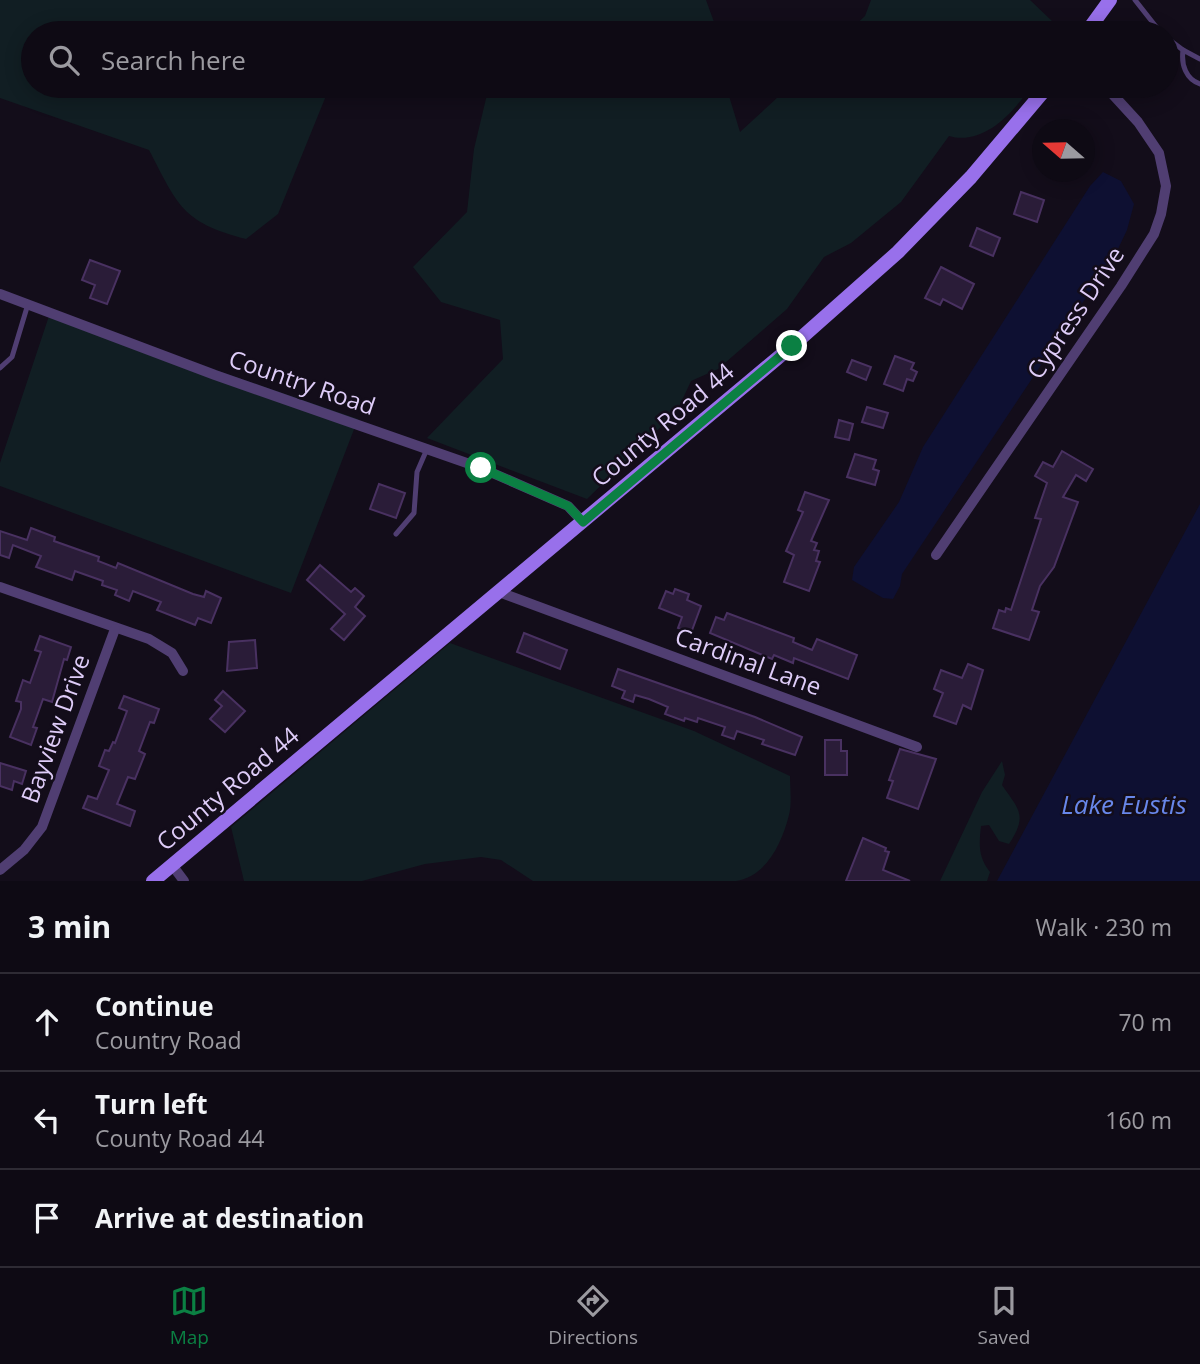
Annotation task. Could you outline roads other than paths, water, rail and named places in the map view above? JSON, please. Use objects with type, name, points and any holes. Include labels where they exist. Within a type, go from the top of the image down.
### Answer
[{"type":"main road","points":[[1095,21],[1110,0]]},
{"type":"main road","name":"County Road 44","points":[[153,881],[583,522],[898,252],[971,177],[1038,98]]},
{"type":"street","name":"Cypress Drive","points":[[936,555],[1154,234],[1161,215],[1166,186],[1159,153],[1138,122],[1116,98]]},
{"type":"street","name":"Country Road","points":[[0,294],[535,490],[568,506],[583,522]]},
{"type":"street","points":[[0,587],[161,645],[172,653],[183,671]]},
{"type":"street","name":"Cardinal Lane","points":[[499,592],[917,747]]},
{"type":"street","name":"Bayview Drive","points":[[0,870],[24,850],[42,827],[115,629]]},
{"type":"street","points":[[172,865],[184,881]]},
{"type":"lane","points":[[1135,0],[1152,21]]},
{"type":"lane","points":[[1179,47],[1200,59]]},
{"type":"lane","points":[[1183,50],[1183,65],[1191,80],[1200,84]]},
{"type":"lane","points":[[0,368],[12,357],[28,304]]},
{"type":"lane","points":[[397,534],[414,513],[417,472],[427,449]]},
{"type":"water","points":[[1103,172],[1121,181],[1134,204],[1127,230],[1117,251],[902,574],[900,586],[893,599],[883,598],[852,580],[854,567],[899,502],[923,447]]},
{"type":"water","name":"Lake Eustis","points":[[1200,504],[1200,881],[997,881]]}]
